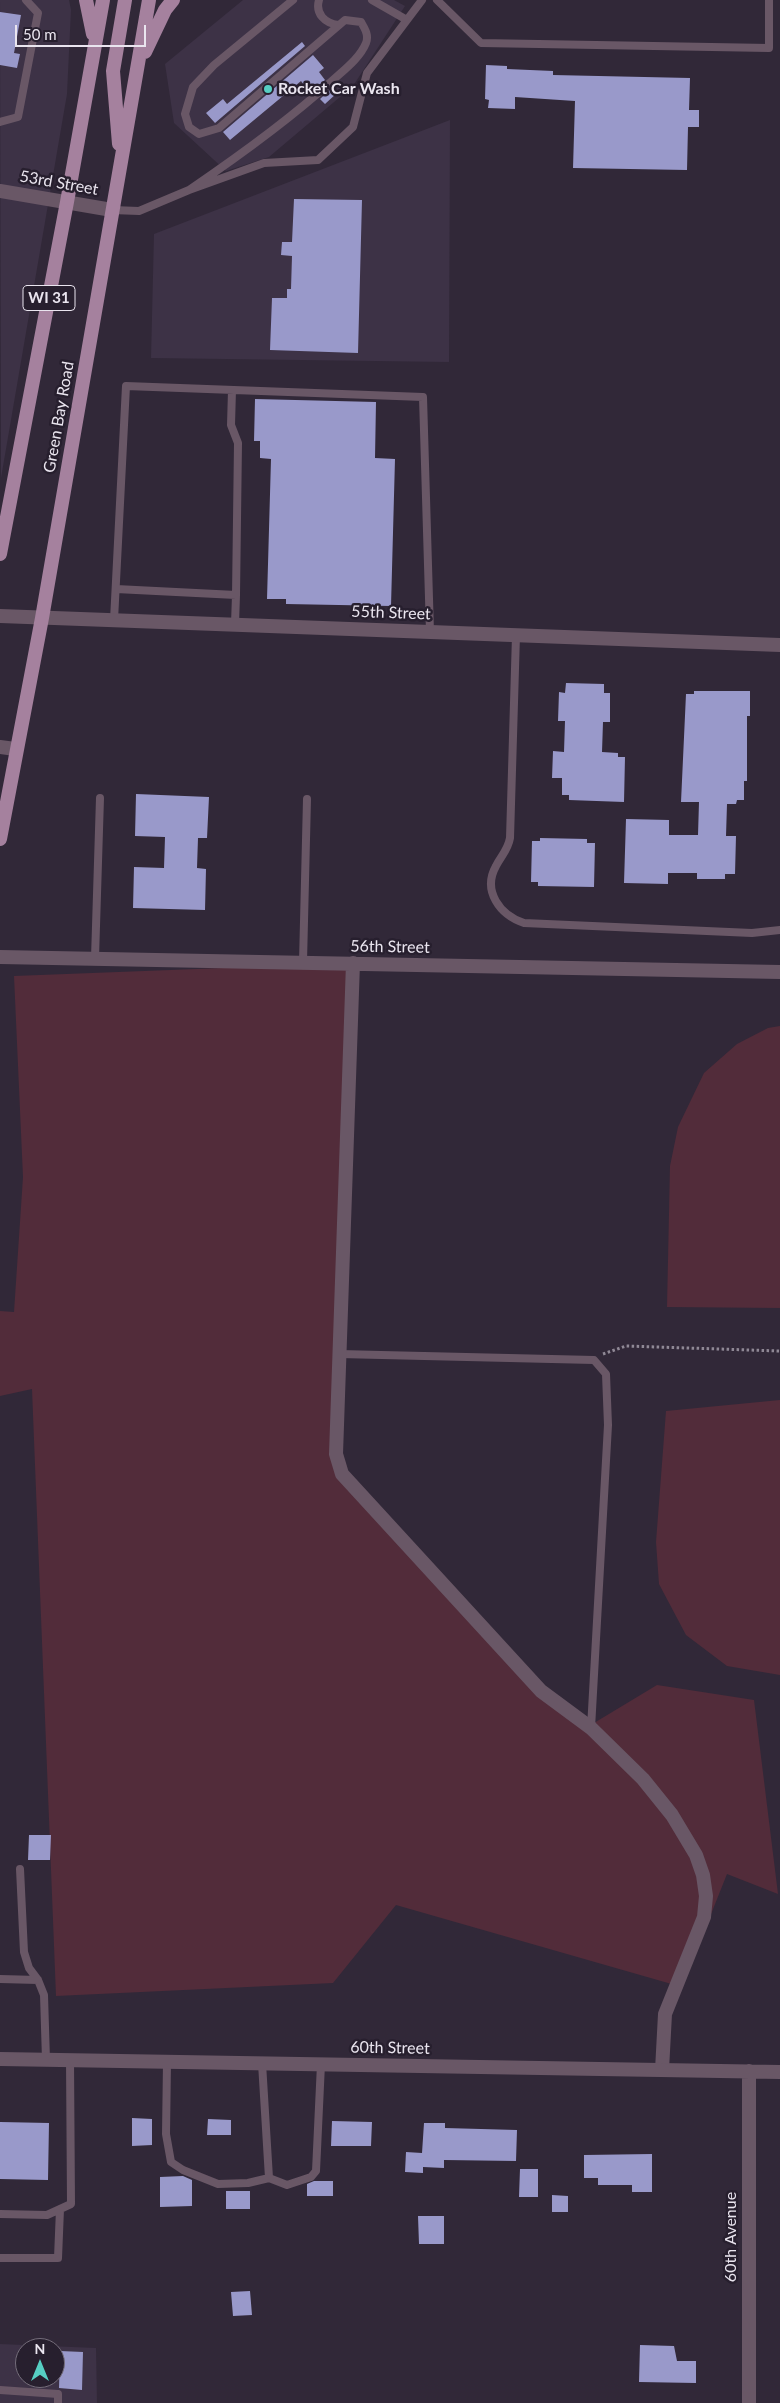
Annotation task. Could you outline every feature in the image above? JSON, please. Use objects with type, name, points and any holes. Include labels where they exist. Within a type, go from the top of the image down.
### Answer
[{"type":"main road","points":[[86,0],[94,42]]},
{"type":"main road","name":"Green Bay Road","points":[[0,554],[67,202],[103,0]]},
{"type":"main road","points":[[121,162],[113,86],[125,0]]},
{"type":"main road","name":"Green Bay Road","points":[[0,839],[15,749],[42,618],[149,0]]},
{"type":"main road","points":[[136,71],[165,10],[173,0]]},
{"type":"street","name":"53rd Street","points":[[0,191],[112,210]]},
{"type":"street","name":"55th Street","points":[[0,616],[780,645]]},
{"type":"street","points":[[0,747],[15,749]]},
{"type":"street","name":"56th Street","points":[[0,958],[95,958],[780,972]]},
{"type":"street","points":[[353,963],[336,1454],[342,1474],[541,1691],[591,1728],[643,1779],[672,1815],[696,1855],[704,1875],[706,1896],[704,1917],[665,2014],[662,2070]]},
{"type":"street","name":"60th Street","points":[[0,2059],[780,2072]]},
{"type":"street","name":"60th Avenue","points":[[749,2071],[749,2403]]},
{"type":"lane","points":[[0,122],[18,117],[38,13],[26,0]]},
{"type":"lane","points":[[189,190],[260,141],[354,61],[366,43],[367,31],[361,22],[345,20],[219,128],[199,134],[189,127],[185,114],[193,87],[214,65],[293,0]]},
{"type":"lane","points":[[319,0],[320,16],[330,24],[338,25]]},
{"type":"lane","points":[[372,0],[407,20]]},
{"type":"lane","points":[[112,210],[139,211],[189,190],[264,163],[318,160],[353,127],[367,72],[422,0]]},
{"type":"lane","points":[[438,0],[481,42],[769,48],[769,0]]},
{"type":"lane","points":[[114,620],[126,386],[423,397],[430,632]]},
{"type":"lane","points":[[232,390],[231,425],[238,443],[235,624]]},
{"type":"lane","points":[[116,589],[236,594]]},
{"type":"lane","points":[[516,635],[510,838],[505,853],[495,867],[491,884],[495,901],[502,911],[514,920],[524,923],[752,932],[780,930]]},
{"type":"lane","points":[[95,958],[100,798]]},
{"type":"lane","points":[[303,962],[307,800]]},
{"type":"lane","points":[[339,1354],[594,1360],[606,1374],[608,1425],[591,1728]]},
{"type":"lane","points":[[20,1869],[24,1952],[29,1968],[38,1980],[44,1996],[46,2060]]},
{"type":"lane","points":[[0,1979],[38,1980]]},
{"type":"lane","points":[[0,2214],[47,2215],[70,2204],[70,2060]]},
{"type":"lane","points":[[167,2062],[166,2134],[171,2162],[183,2170],[218,2184],[248,2183],[269,2178],[286,2185],[311,2177],[316,2171],[320,2064]]},
{"type":"lane","points":[[262,2063],[269,2178]]},
{"type":"lane","points":[[0,2258],[58,2258],[60,2209]]},
{"type":"lane","points":[[0,2390],[58,2394],[58,2403]]},
{"type":"path","points":[[594,1360],[608,1351],[626,1346],[780,1351]]},
{"type":"shaded area","points":[[0,0],[69,0],[71,10],[67,94],[1,478]]},
{"type":"shaded area","points":[[243,0],[394,0],[405,6],[353,86],[269,157],[226,171],[174,123],[165,64]]},
{"type":"shaded area","points":[[450,120],[449,362],[151,358],[154,234]]},
{"type":"shaded area","points":[[353,963],[342,1474],[541,1691],[594,1723],[657,1685],[754,1700],[778,1894],[727,1874],[682,1987],[396,1905],[333,1983],[56,1996],[32,1389],[0,1396],[0,1311],[14,1312],[23,1177],[14,976]]},
{"type":"shaded area","points":[[780,1026],[780,1308],[667,1307],[670,1166],[678,1127],[704,1073],[737,1044],[768,1028]]},
{"type":"shaded area","points":[[780,1400],[780,1675],[727,1666],[686,1635],[659,1584],[656,1542],[666,1411]]},
{"type":"shaded area","points":[[0,2344],[15,2345],[15,2388],[65,2388],[65,2347],[96,2348],[97,2403],[0,2403]]},
{"type":"building","points":[[0,12],[21,15],[14,53],[20,54],[17,68],[0,65]]},
{"type":"building","points":[[302,42],[305,46],[215,123],[206,113],[223,99],[227,104]]},
{"type":"building","points":[[313,55],[324,68],[319,72],[325,80],[313,90],[306,82],[304,85],[301,81],[230,140],[223,132]]},
{"type":"building","points":[[486,65],[507,66],[507,69],[553,71],[553,75],[690,78],[689,110],[699,110],[699,127],[688,127],[687,170],[573,168],[575,101],[515,97],[515,109],[488,108],[489,100],[485,99]]},
{"type":"building","points":[[332,88],[337,93],[325,104],[320,99]]},
{"type":"building","points":[[294,199],[362,200],[358,353],[270,350],[272,298],[287,298],[287,289],[291,289],[292,256],[281,255],[282,242],[292,242]]},
{"type":"building","points":[[255,399],[376,402],[375,458],[395,459],[391,606],[286,604],[286,599],[267,599],[271,459],[260,458],[260,441],[254,441]]},
{"type":"building","points":[[566,683],[604,684],[604,693],[610,693],[610,722],[603,722],[602,752],[618,753],[618,757],[625,757],[624,802],[569,800],[569,795],[562,795],[562,778],[552,778],[553,751],[564,752],[565,721],[558,721],[559,692],[565,693]]},
{"type":"building","points":[[694,691],[750,691],[750,716],[747,716],[747,781],[744,781],[744,800],[737,800],[736,804],[727,804],[726,836],[736,836],[735,874],[725,874],[725,879],[697,879],[697,873],[668,873],[668,884],[624,883],[626,819],[669,820],[669,835],[698,835],[699,802],[681,802],[686,694],[694,694]]},
{"type":"building","points":[[136,794],[209,797],[207,838],[198,838],[197,868],[206,869],[205,910],[133,908],[134,867],[164,868],[165,837],[135,836]]},
{"type":"building","points":[[540,838],[587,839],[587,843],[595,843],[594,887],[538,886],[538,882],[531,882],[532,841],[540,841]]},
{"type":"building","points":[[29,1835],[51,1835],[50,1860],[28,1860]]},
{"type":"building","points":[[132,2118],[152,2119],[152,2145],[132,2146]]},
{"type":"building","points":[[208,2119],[231,2120],[231,2135],[207,2135]]},
{"type":"building","points":[[332,2121],[372,2122],[371,2146],[331,2146]]},
{"type":"building","points":[[0,2122],[49,2123],[48,2180],[0,2179]]},
{"type":"building","points":[[424,2123],[445,2123],[445,2128],[517,2130],[516,2161],[444,2160],[444,2168],[423,2167],[423,2173],[405,2172],[406,2152],[422,2153]]},
{"type":"building","points":[[652,2154],[652,2192],[632,2192],[632,2185],[598,2185],[598,2178],[584,2178],[584,2155]]},
{"type":"building","points":[[520,2169],[538,2169],[538,2197],[519,2197]]},
{"type":"building","points":[[183,2176],[192,2180],[192,2206],[160,2207],[160,2177]]},
{"type":"building","points":[[314,2181],[333,2181],[333,2196],[307,2196],[307,2184]]},
{"type":"building","points":[[226,2191],[250,2191],[250,2209],[226,2209]]},
{"type":"building","points":[[552,2195],[568,2196],[568,2212],[552,2212]]},
{"type":"building","points":[[418,2216],[444,2216],[444,2244],[419,2244]]},
{"type":"building","points":[[250,2291],[252,2315],[233,2316],[231,2292]]},
{"type":"building","points":[[640,2345],[674,2346],[677,2361],[696,2361],[696,2383],[639,2382]]},
{"type":"building","points":[[65,2351],[83,2352],[82,2390],[59,2388],[65,2388]]},
{"type":"place","name":"Rocket Car Wash","points":[[268,89]]}]
